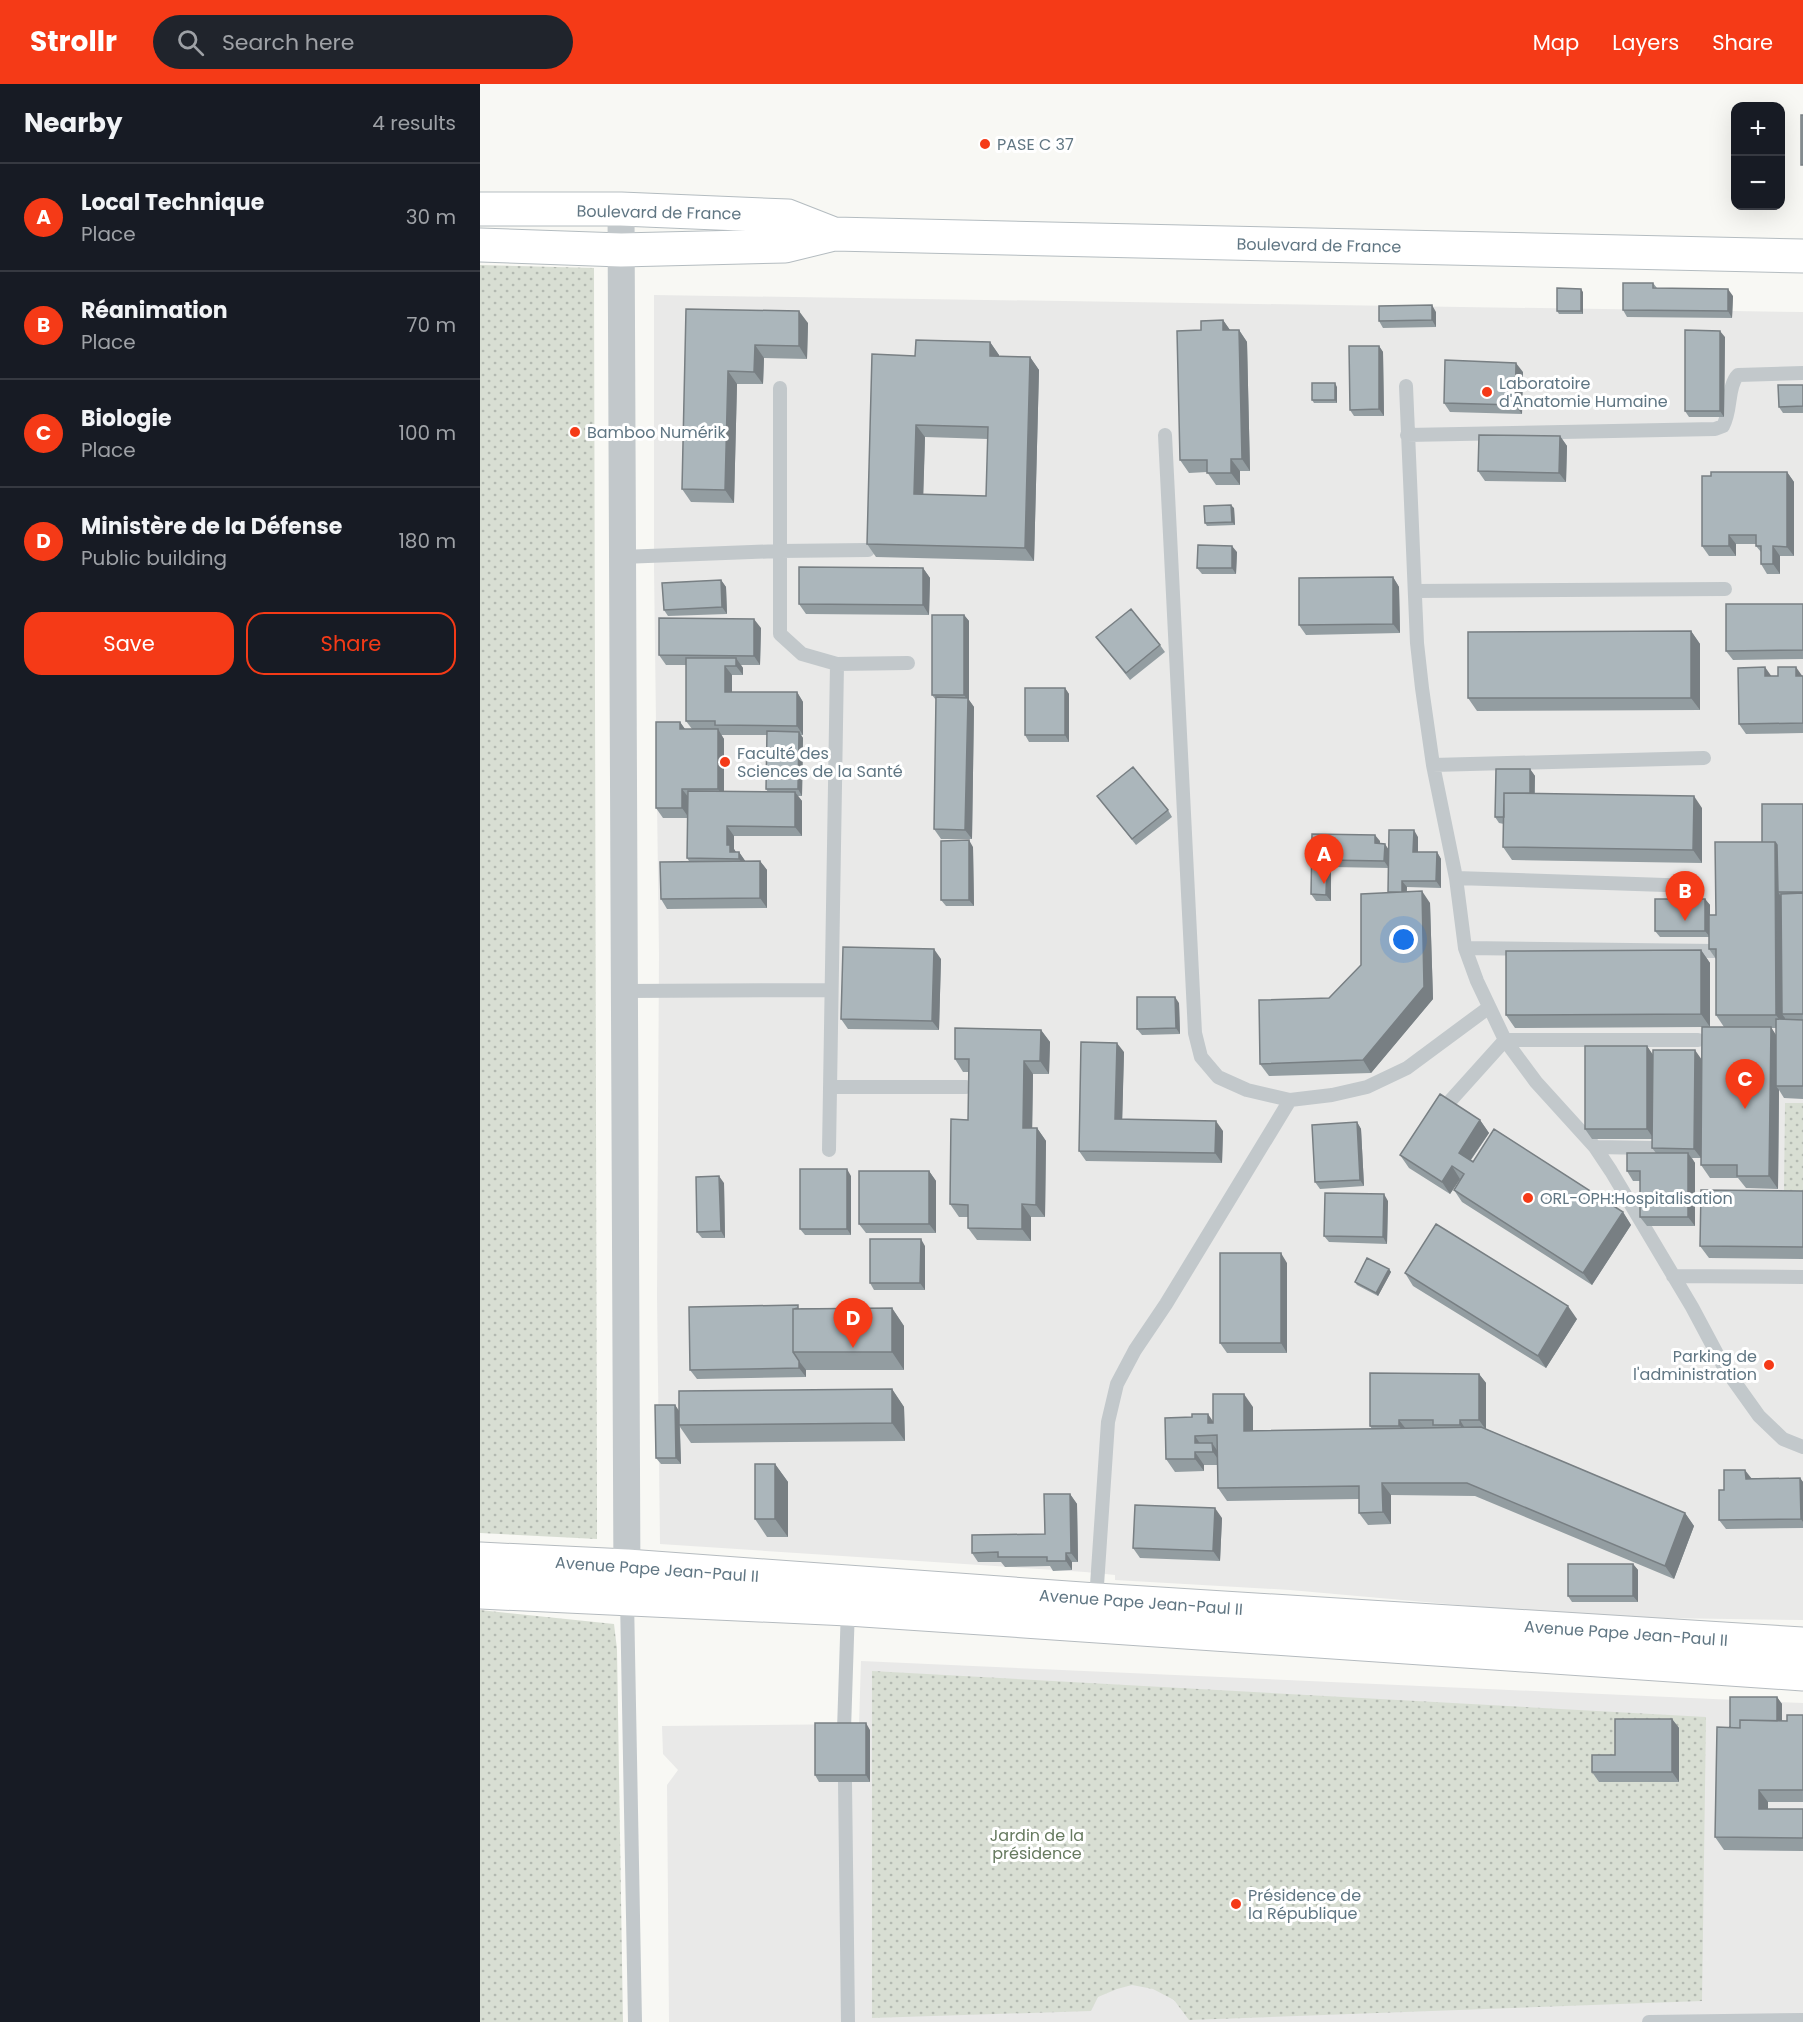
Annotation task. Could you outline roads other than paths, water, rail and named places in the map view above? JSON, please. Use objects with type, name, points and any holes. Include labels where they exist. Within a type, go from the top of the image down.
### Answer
[{"type":"main road","name":"Boulevard de France","points":[[480,209],[621,210],[788,216],[834,234]]},
{"type":"main road","name":"Boulevard de France","points":[[480,245],[621,250],[785,246],[834,234],[1803,256]]},
{"type":"main road","name":"Avenue Pape Jean-Paul II","points":[[480,1559],[627,1566],[849,1595],[1803,1674]]},
{"type":"main road","name":"Avenue Pape Jean-Paul II","points":[[480,1592],[627,1599],[849,1595],[1096,1600],[1803,1644]]},
{"type":"street","points":[[621,210],[627,1599]]},
{"type":"lane","points":[[1407,435],[1715,429],[1723,426],[1729,416],[1733,380],[1738,375],[1803,374]]},
{"type":"lane","points":[[1406,386],[1419,665],[1433,765],[1456,878],[1465,948],[1488,1008],[1505,1040],[1536,1082],[1595,1147],[1673,1276],[1724,1367],[1759,1416],[1783,1439],[1803,1447]]},
{"type":"lane","points":[[780,388],[780,634],[802,654],[837,664],[908,663]]},
{"type":"lane","points":[[1165,435],[1195,1033],[1201,1058],[1218,1077],[1247,1090],[1290,1100],[1332,1095],[1367,1087],[1407,1068],[1488,1008]]},
{"type":"lane","points":[[622,557],[868,549]]},
{"type":"lane","points":[[1415,591],[1725,589]]},
{"type":"lane","points":[[829,1150],[837,664]]},
{"type":"lane","points":[[1433,765],[1704,758]]},
{"type":"lane","points":[[1456,878],[1695,886]]},
{"type":"lane","points":[[1465,948],[1715,951]]},
{"type":"lane","points":[[624,991],[831,990]]},
{"type":"lane","points":[[1451,1100],[1505,1040],[1698,1040]]},
{"type":"lane","points":[[830,1087],[966,1087]]},
{"type":"lane","points":[[1096,1600],[1108,1422],[1117,1384],[1135,1350],[1166,1304],[1290,1100]]},
{"type":"lane","points":[[1595,1147],[1652,1148]]},
{"type":"lane","points":[[1673,1276],[1803,1277]]},
{"type":"lane","points":[[844,1730],[849,1595]]},
{"type":"lane","points":[[627,1599],[635,2022]]},
{"type":"lane","points":[[845,1782],[848,2022]]},
{"type":"lane","points":[[1649,2022],[1803,2020]]},
{"type":"place","name":"PASE C 37","points":[[985,144]]},
{"type":"place","name":"Laboratoire d'Anatomie Humaine","points":[[1487,392]]},
{"type":"place","name":"Bamboo Numérik","points":[[575,432]]},
{"type":"place","name":"Faculté des Sciences de la Santé","points":[[725,762]]},
{"type":"place","name":"Local Technique","points":[[1324,884]]},
{"type":"place","name":"Réanimation","points":[[1685,921]]},
{"type":"place","name":"Biologie","points":[[1745,1109]]},
{"type":"place","name":"ORL-OPH:Hospitalisation","points":[[1528,1198]]},
{"type":"place","name":"Ministère de la Défense","points":[[853,1348]]},
{"type":"place","name":"Parking de l'administration","points":[[1769,1365]]},
{"type":"place","name":"Présidence de la République","points":[[1236,1904]]},
{"type":"park label","name":"Jardin de la présidence","points":[[1037,1844]]}]
